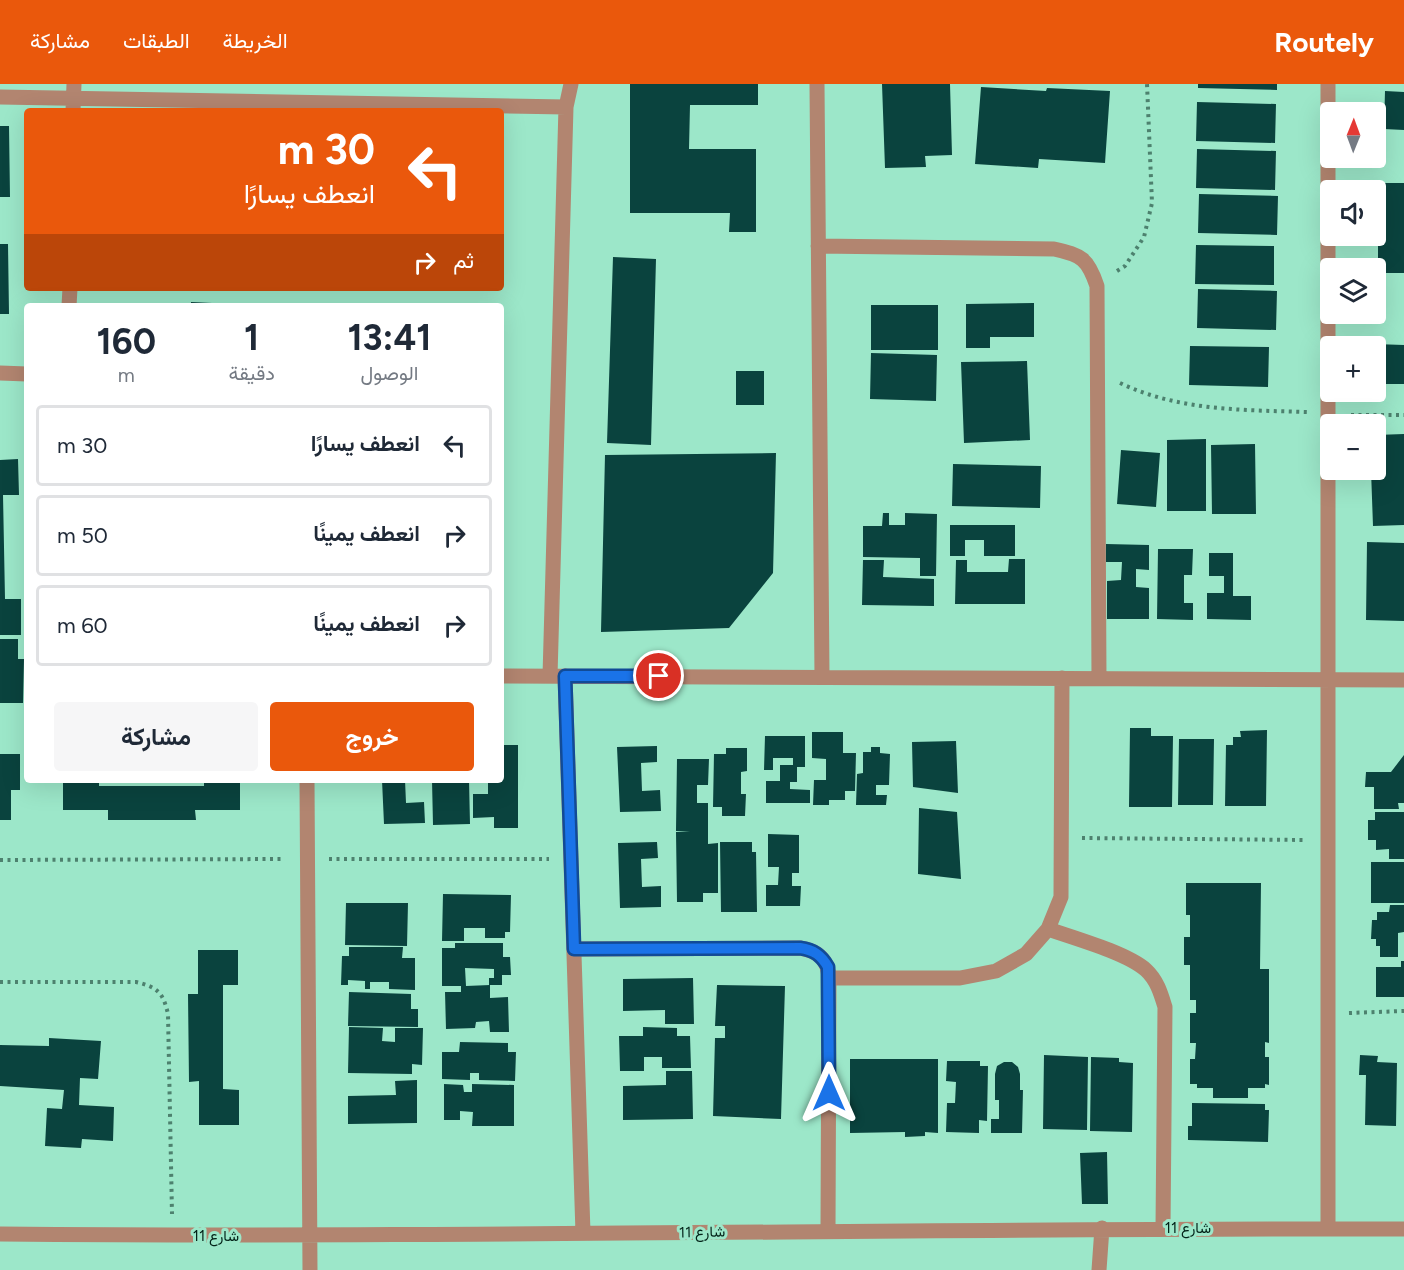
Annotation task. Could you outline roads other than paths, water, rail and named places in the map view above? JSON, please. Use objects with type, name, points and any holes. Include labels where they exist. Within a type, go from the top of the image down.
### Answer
[{"type":"street","points":[[572,84],[566,107],[558,676],[571,859],[583,1233]]},
{"type":"street","points":[[817,84],[822,677]]},
{"type":"street","points":[[1328,84],[1328,1228]]},
{"type":"street","points":[[0,97],[566,107]]},
{"type":"street","points":[[818,246],[1054,249],[1075,254],[1090,267],[1097,286],[1099,678]]},
{"type":"street","points":[[0,373],[24,374]]},
{"type":"street","points":[[504,676],[1404,680]]},
{"type":"street","points":[[829,978],[960,978],[996,971],[1026,954],[1048,928],[1061,897],[1062,678]]},
{"type":"street","points":[[307,783],[310,1270]]},
{"type":"street","points":[[1048,928],[1130,959],[1147,971],[1159,987],[1165,1007],[1164,1228]]},
{"type":"street","points":[[574,949],[800,948],[812,950],[822,957],[828,967],[829,978],[828,1230]]},
{"type":"street","points":[[1099,1270],[1102,1228]]},
{"type":"street","name":"شارع 11","points":[[0,1234],[310,1236],[1102,1228],[1404,1229]]}]
